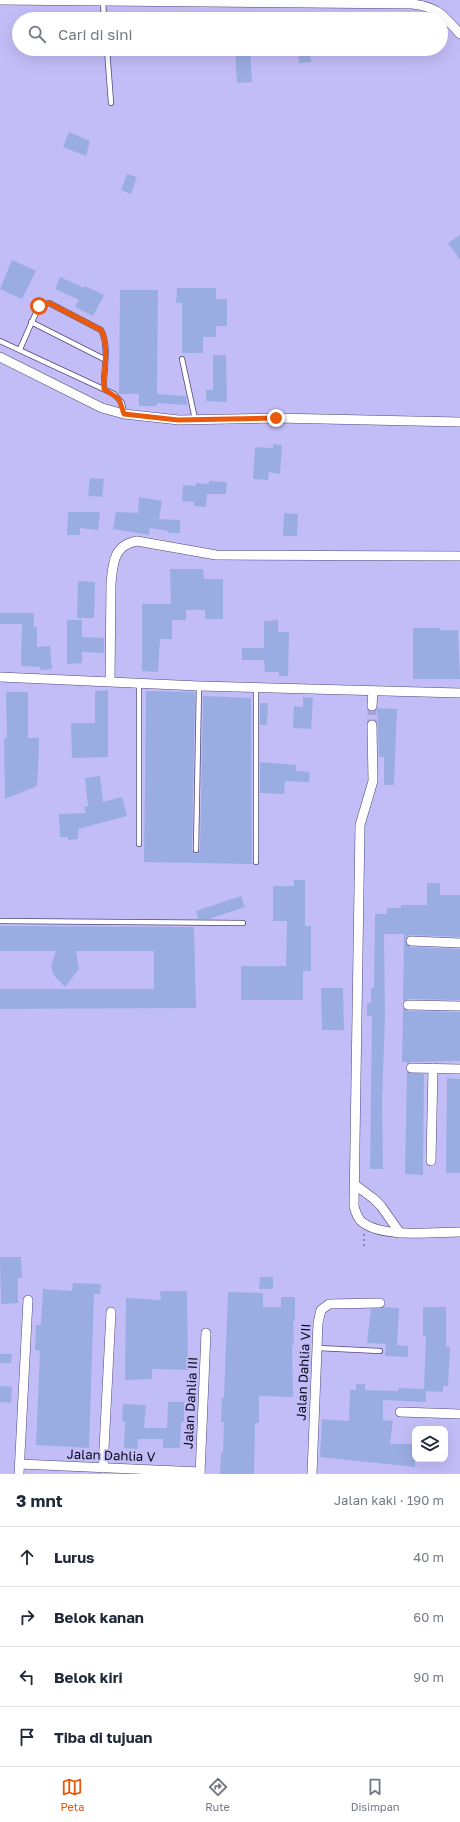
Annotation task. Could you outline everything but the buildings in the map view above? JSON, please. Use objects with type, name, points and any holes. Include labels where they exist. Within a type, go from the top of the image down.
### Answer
[{"type":"street","points":[[2,0],[332,2],[412,4],[429,6],[438,12]]},
{"type":"street","points":[[448,22],[460,34]]},
{"type":"street","points":[[0,357],[102,408],[124,414],[178,420],[276,418],[460,422]]},
{"type":"street","points":[[110,681],[110,583],[112,567],[119,549],[126,542],[137,541],[216,555],[460,556]]},
{"type":"street","points":[[0,677],[256,688],[460,693]]},
{"type":"street","points":[[372,706],[373,691]]},
{"type":"street","points":[[372,725],[373,781],[360,825],[354,1206],[358,1219],[364,1223],[388,1232],[460,1232]]},
{"type":"street","points":[[411,941],[460,943]]},
{"type":"street","points":[[408,1005],[460,1006]]},
{"type":"street","points":[[411,1068],[460,1069]]},
{"type":"street","points":[[431,1161],[433,1068]]},
{"type":"street","points":[[354,1184],[374,1198],[382,1206],[400,1233]]},
{"type":"street","points":[[19,1474],[28,1300]]},
{"type":"street","name":"Jalan Dahlia VII","points":[[312,1474],[313,1417],[319,1315],[321,1310],[329,1304],[380,1303]]},
{"type":"street","points":[[103,1468],[111,1312]]},
{"type":"street","name":"Jalan Dahlia III","points":[[200,1473],[206,1334]]},
{"type":"street","points":[[400,1412],[460,1414]]},
{"type":"street","name":"Jalan Dahlia V","points":[[20,1464],[200,1473]]},
{"type":"lane","points":[[103,1],[104,12]]},
{"type":"lane","points":[[108,56],[111,103]]},
{"type":"lane","points":[[20,349],[39,306],[49,303],[56,306],[101,330],[104,336],[104,389]]},
{"type":"lane","points":[[31,322],[104,359]]},
{"type":"lane","points":[[0,341],[104,389],[119,399],[124,414]]},
{"type":"lane","points":[[182,358],[195,420]]},
{"type":"lane","points":[[139,683],[139,844]]},
{"type":"lane","points":[[196,850],[200,686]]},
{"type":"lane","points":[[256,688],[256,862]]},
{"type":"lane","points":[[0,921],[243,923]]},
{"type":"lane","points":[[318,1348],[380,1351]]},
{"type":"tunnel","points":[[372,706],[372,725]]},
{"type":"route","points":[[39,306],[49,303],[101,330],[104,336],[104,389],[114,394],[119,399],[122,403],[124,414],[178,420],[276,418]]}]
